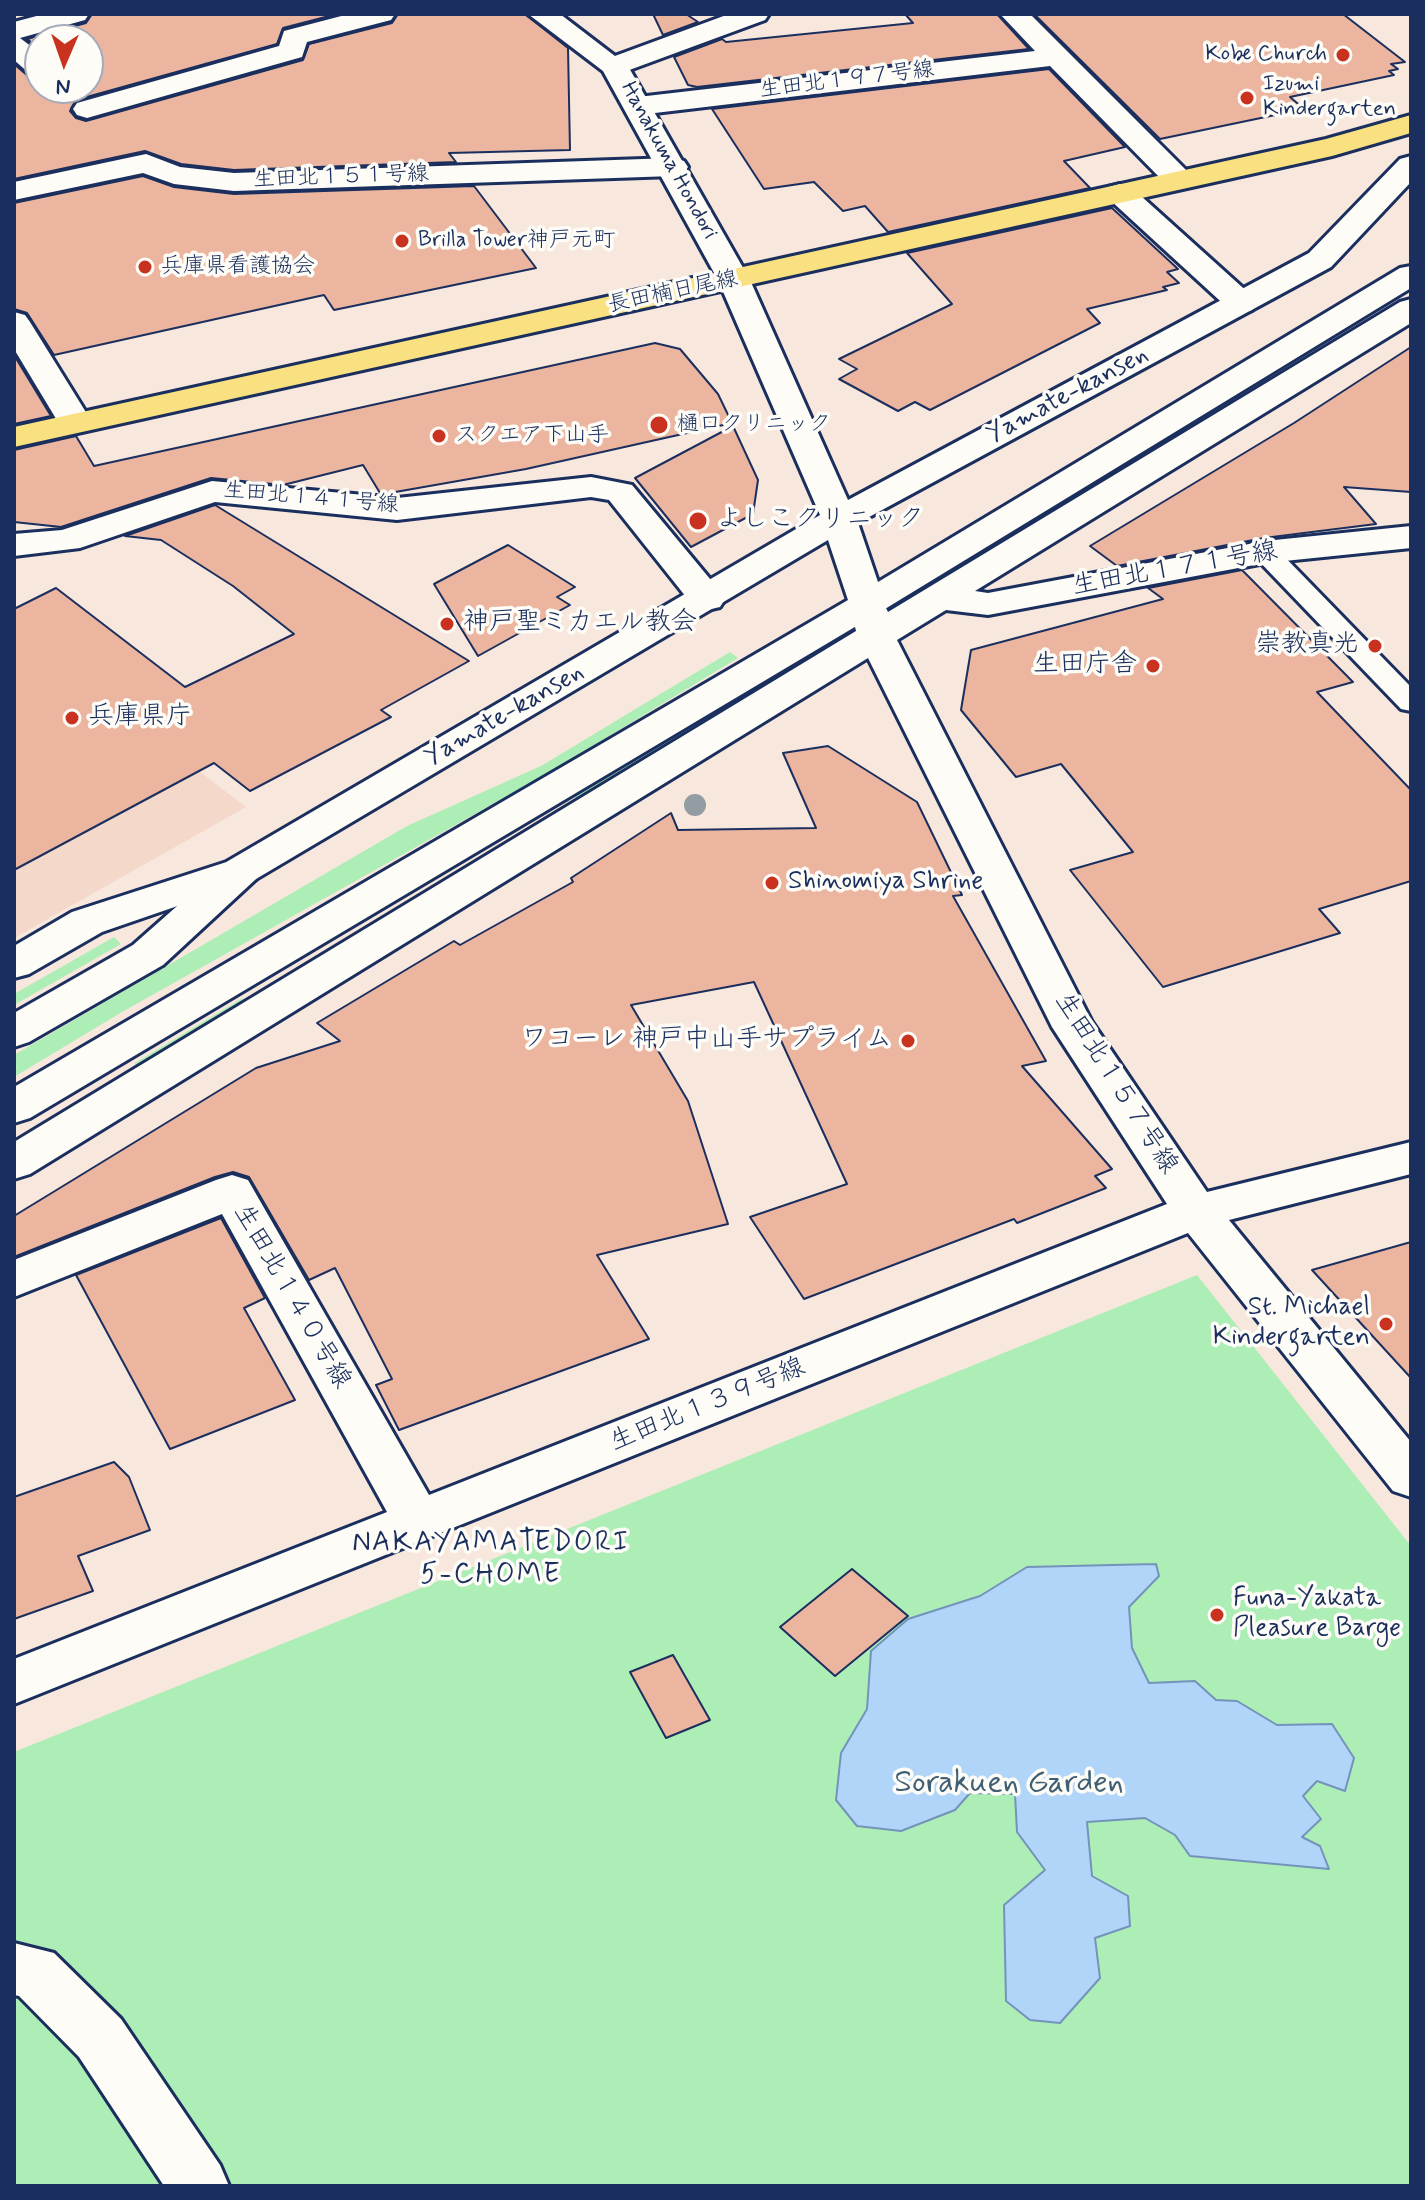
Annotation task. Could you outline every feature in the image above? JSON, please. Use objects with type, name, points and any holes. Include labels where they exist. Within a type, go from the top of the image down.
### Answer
[{"type":"main road","name":"長田楠日尾線","points":[[14,437],[1332,147],[1411,124]]},
{"type":"main road","name":"長田楠日尾線","points":[[1332,147],[1411,139]]},
{"type":"street","points":[[14,31],[75,14]]},
{"type":"street","points":[[87,109],[292,51],[294,37],[381,14]]},
{"type":"street","name":"Hanakuma Hondori","points":[[542,14],[614,66],[673,167],[734,280],[839,519],[872,620]]},
{"type":"street","points":[[614,66],[755,14]]},
{"type":"street","points":[[1014,14],[1178,179]]},
{"type":"street","name":"生田北１９７号線","points":[[638,106],[1057,57]]},
{"type":"street","points":[[81,104],[146,163]]},
{"type":"street","points":[[14,191],[146,163]]},
{"type":"street","name":"生田北１５１号線","points":[[146,163],[174,175],[234,182],[673,167]]},
{"type":"street","name":"Yamate-kansen","points":[[14,1032],[148,955],[242,870],[839,519],[1320,260],[1411,165]]},
{"type":"street","points":[[1120,193],[1241,303]]},
{"type":"street","points":[[14,1163],[1411,275]]},
{"type":"street","points":[[14,1107],[872,620],[940,598],[1411,309]]},
{"type":"street","points":[[14,322],[75,422]]},
{"type":"street","name":"生田北１４１号線","points":[[14,545],[67,540],[212,491],[397,509],[591,487],[620,492],[707,599]]},
{"type":"street","name":"生田北１７１号線","points":[[940,598],[988,604],[1265,552],[1411,537]]},
{"type":"street","points":[[1026,546],[1090,585]]},
{"type":"street","name":"生田北１５７号線","points":[[872,620],[1073,1027],[1196,1211],[1411,1477]]},
{"type":"street","points":[[14,964],[87,922],[242,870]]},
{"type":"street","name":"生田北１３９号線","points":[[14,1682],[1196,1211],[1411,1158]]},
{"type":"street","name":"生田北１４０号線","points":[[14,1279],[232,1192],[418,1521]]},
{"type":"street","points":[[14,1969],[34,1972],[100,2038],[199,2186]]},
{"type":"lane","points":[[1265,552],[1411,703]]},
{"type":"shaded area","name":"兵庫県庁","points":[[14,630],[246,807],[14,938]]},
{"type":"green space","points":[[1399,301],[1408,305],[1007,543],[998,538]]},
{"type":"green space","points":[[730,652],[738,658],[548,773],[122,1012],[14,1077],[14,1055],[407,826],[541,766]]},
{"type":"green space","points":[[748,693],[755,697],[580,801],[573,796]]},
{"type":"green space","points":[[114,937],[121,944],[14,1005],[14,994]]},
{"type":"green space","points":[[257,997],[135,1072],[135,1063],[241,999]]},
{"type":"green space","name":"Sorakuen Garden","points":[[1197,1275],[1411,1546],[1411,2186],[14,2186],[14,1752]]},
{"type":"water","points":[[1156,1564],[1159,1576],[1129,1607],[1132,1648],[1149,1683],[1195,1681],[1216,1700],[1237,1701],[1277,1725],[1332,1724],[1354,1758],[1345,1791],[1317,1781],[1303,1796],[1321,1819],[1302,1837],[1320,1846],[1329,1869],[1190,1856],[1175,1835],[1145,1818],[1087,1822],[1092,1876],[1128,1896],[1130,1926],[1095,1938],[1100,1978],[1060,2023],[1030,2020],[1006,2001],[1004,1905],[1045,1870],[1017,1832],[1015,1794],[970,1793],[955,1810],[901,1831],[857,1826],[836,1800],[841,1753],[867,1709],[871,1651],[908,1619],[980,1596],[1027,1567]]},
{"type":"building","points":[[92,14],[337,14],[283,28],[277,44],[104,92],[104,24],[82,24]]},
{"type":"building","points":[[398,14],[525,14],[568,48],[570,150],[449,153],[456,162],[234,170],[181,164],[145,151],[14,179],[14,64],[24,73],[24,104],[74,104],[70,111],[76,118],[86,121],[303,60],[309,44],[392,23]]},
{"type":"building","points":[[653,14],[686,14],[698,22],[663,35]]},
{"type":"building","points":[[905,14],[997,14],[1029,49],[697,87],[688,85],[674,57],[722,39],[726,42],[913,23]]},
{"type":"building","points":[[1034,14],[1343,14],[1405,62],[1391,64],[1398,69],[1389,71],[1394,75],[1290,97],[1304,109],[1160,139]]},
{"type":"building","points":[[1049,69],[1125,147],[1064,161],[1090,188],[888,232],[865,206],[843,211],[814,182],[764,189],[712,109]]},
{"type":"building","points":[[143,176],[174,187],[234,194],[474,186],[536,268],[334,310],[324,295],[54,355],[27,313],[14,309],[14,203]]},
{"type":"building","points":[[1112,208],[1178,269],[1167,272],[1179,283],[1163,287],[1167,290],[1087,309],[1100,323],[930,410],[915,402],[898,411],[839,379],[857,369],[839,359],[952,304],[907,253]]},
{"type":"building","points":[[655,343],[680,349],[718,394],[732,423],[526,469],[384,494],[380,493],[363,465],[283,485],[211,478],[61,527],[14,522],[14,450],[76,436],[94,466]]},
{"type":"building","points":[[1411,347],[1411,492],[1344,487],[1376,524],[1264,538],[1117,566],[1090,546],[1294,423]]},
{"type":"building","points":[[14,355],[51,416],[14,424]]},
{"type":"building","points":[[733,426],[758,480],[753,514],[691,547],[635,478]]},
{"type":"building","points":[[215,505],[469,661],[381,710],[391,717],[250,791],[214,763],[14,870],[14,609],[56,588],[185,687],[294,634],[233,586],[161,540],[125,536]]},
{"type":"building","points":[[508,545],[575,587],[557,597],[570,605],[478,656],[434,584]]},
{"type":"building","points":[[1242,570],[1353,682],[1317,692],[1411,790],[1411,881],[1319,909],[1340,933],[1163,987],[1070,870],[1133,852],[1061,764],[1016,777],[961,710],[971,650],[1163,599],[1148,588]]},
{"type":"building","points":[[828,746],[917,802],[962,895],[953,896],[1046,1061],[1022,1066],[1112,1169],[1095,1176],[1106,1188],[1017,1223],[1014,1219],[804,1299],[750,1217],[847,1184],[754,982],[631,1005],[688,1101],[728,1224],[597,1255],[649,1339],[399,1430],[376,1385],[392,1379],[335,1268],[309,1280],[249,1177],[233,1172],[215,1177],[14,1257],[14,1216],[256,1068],[340,1041],[317,1023],[454,941],[460,945],[573,882],[571,878],[671,813],[678,830],[816,828],[783,753]]},
{"type":"building","points":[[221,1218],[265,1298],[244,1308],[295,1400],[170,1449],[76,1275]]},
{"type":"building","name":"St. Michael Kindergarten","points":[[1411,1242],[1411,1378],[1312,1270]]},
{"type":"building","points":[[114,1462],[129,1477],[150,1530],[78,1556],[93,1591],[14,1619],[14,1497]]},
{"type":"building","points":[[852,1569],[908,1616],[835,1676],[780,1627]]},
{"type":"building","points":[[673,1655],[710,1720],[666,1738],[630,1672]]},
{"type":"place","name":"Kobe Church","points":[[1343,55]]},
{"type":"place","name":"Izumi Kindergarten","points":[[1247,98]]},
{"type":"place","name":"Brilla Tower神戸元町","points":[[402,241]]},
{"type":"place","name":"兵庫県看護協会","points":[[145,267]]},
{"type":"place","name":"樋口クリニック","points":[[659,425]]},
{"type":"place","name":"スクエア下山手","points":[[439,436]]},
{"type":"place","name":"よしこクリニック","points":[[698,521]]},
{"type":"place","name":"神戸聖ミカエル教会","points":[[447,624]]},
{"type":"place","name":"崇教真光","points":[[1375,646]]},
{"type":"place","name":"生田庁舎","points":[[1153,666]]},
{"type":"place","name":"兵庫県庁","points":[[72,718]]},
{"type":"place","name":"Shinomiya Shrine","points":[[772,883]]},
{"type":"place","name":"ワコーレ 神戸中山手サプライム","points":[[908,1041]]},
{"type":"place","name":"St. Michael Kindergarten","points":[[1386,1324]]},
{"type":"place","name":"Funa-Yakata Pleasure Barge","points":[[1217,1615]]},
{"type":"district","name":"NAKAYAMATEDORI 5-CHOME","points":[[491,1560]]}]
